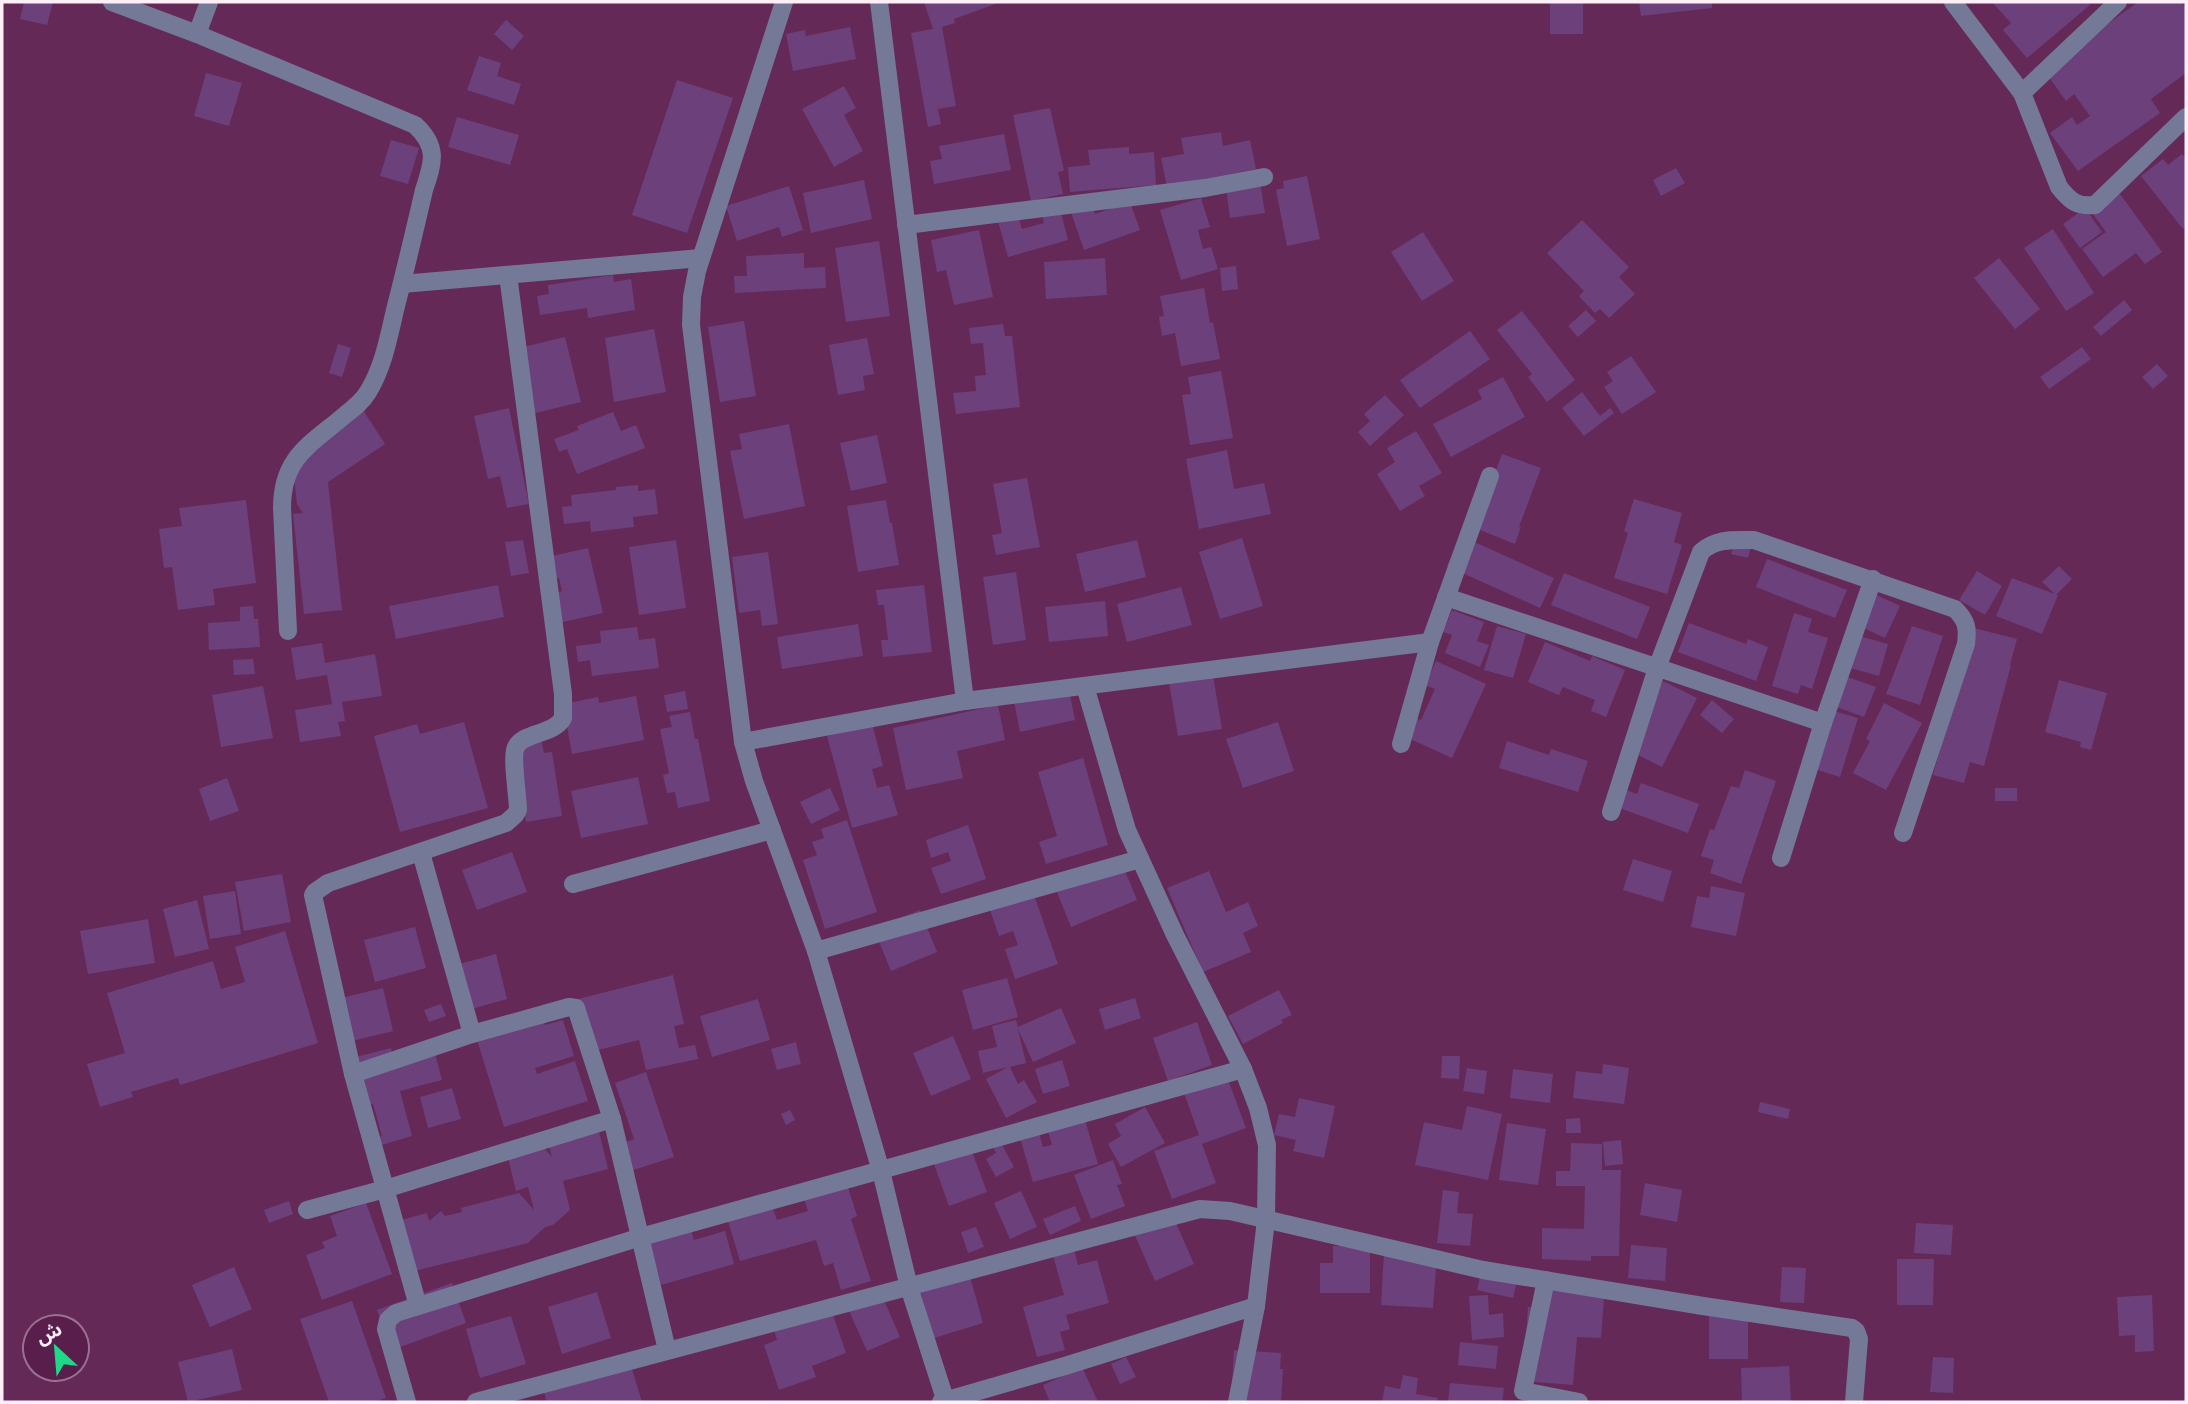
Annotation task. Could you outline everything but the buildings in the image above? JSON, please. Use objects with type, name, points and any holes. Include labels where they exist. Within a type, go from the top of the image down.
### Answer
[{"type":"street","points":[[112,2],[197,34],[412,123],[420,129],[431,146],[432,167],[386,348],[374,381],[366,396],[304,449],[285,478],[282,508],[288,631]]},
{"type":"street","points":[[197,34],[209,2]]},
{"type":"street","points":[[784,2],[701,258],[692,297],[691,325],[743,742],[754,781],[816,951],[881,1171],[909,1287],[944,1402],[1256,1306]]},
{"type":"street","points":[[879,2],[965,701]]},
{"type":"street","points":[[1953,2],[2022,93],[2060,187],[2068,199],[2078,205],[2095,205],[2186,117]]},
{"type":"street","points":[[2022,93],[2118,2]]},
{"type":"street","points":[[906,225],[1165,193],[1264,177]]},
{"type":"street","points":[[402,284],[701,258]]},
{"type":"street","points":[[418,1306],[353,1074],[313,895],[328,883],[421,853],[512,819],[518,810],[514,754],[516,745],[562,722],[564,714],[508,275]]},
{"type":"street","points":[[1401,744],[1430,642],[1490,476]]},
{"type":"street","points":[[1611,812],[1657,668],[1701,552],[1709,545],[1726,540],[1754,540],[1955,609],[1964,618],[1968,628],[1966,644],[1903,833]]},
{"type":"street","points":[[1781,858],[1823,723],[1873,579]]},
{"type":"street","points":[[1446,597],[1823,723]]},
{"type":"street","points":[[743,742],[965,701],[1430,642]]},
{"type":"street","points":[[1085,686],[1120,809],[1175,935],[1242,1069],[1258,1108],[1267,1145],[1266,1220],[1256,1306],[1237,1402]]},
{"type":"street","points":[[573,884],[772,830]]},
{"type":"street","points":[[421,853],[472,1034]]},
{"type":"street","points":[[816,951],[1140,859]]},
{"type":"street","points":[[353,1074],[472,1034],[569,1007],[576,1008],[612,1119],[667,1350]]},
{"type":"street","points":[[407,1402],[386,1324],[396,1313],[641,1237],[1242,1069]]},
{"type":"street","points":[[307,1210],[385,1189],[612,1119]]},
{"type":"street","points":[[476,1402],[513,1398],[667,1350],[1200,1209],[1230,1211],[1483,1270],[1852,1328],[1859,1339],[1854,1402]]},
{"type":"street","points":[[1546,1280],[1523,1391],[1579,1402]]}]
